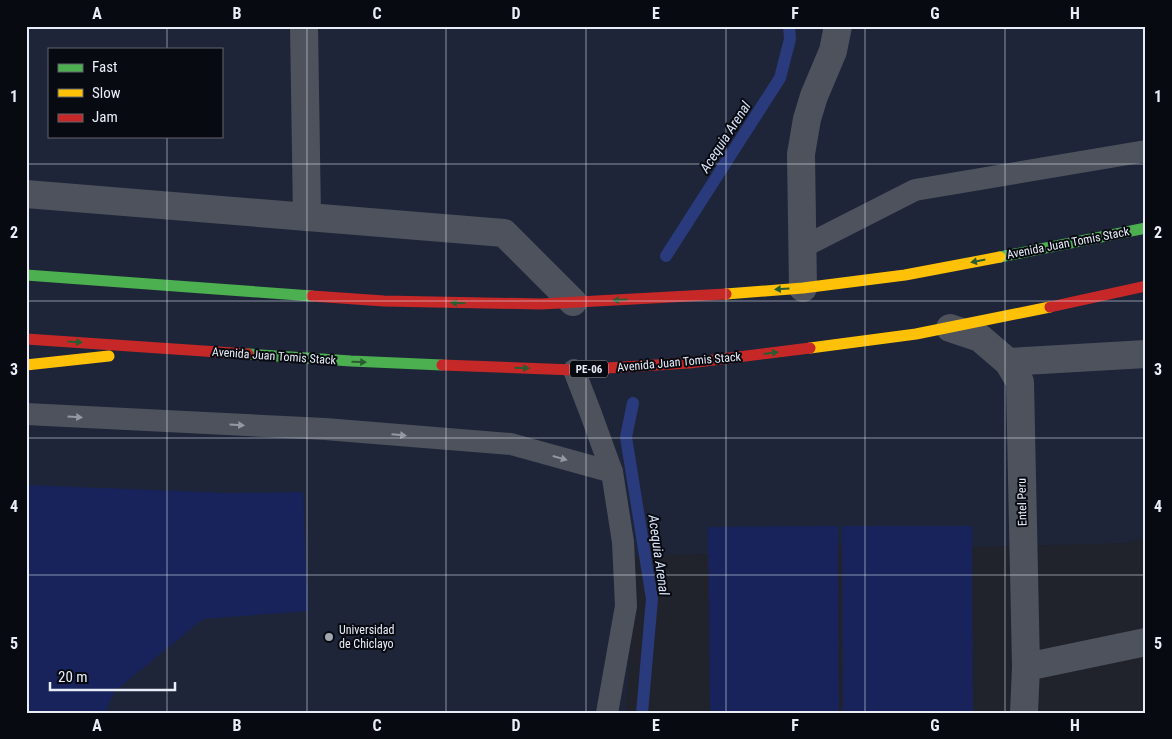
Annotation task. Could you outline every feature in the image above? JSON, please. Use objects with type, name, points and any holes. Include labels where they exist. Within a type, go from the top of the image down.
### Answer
[{"type":"main road","name":"Avenida Juan Tomis Stack","points":[[26,275],[384,302],[541,304],[803,288],[905,275],[1146,228]]},
{"type":"main road","name":"Avenida Juan Tomis Stack","points":[[26,339],[352,361],[574,370],[689,363],[950,328],[1146,286]]},
{"type":"main road","points":[[26,365],[171,349]]},
{"type":"street","points":[[304,26],[307,217]]},
{"type":"street","points":[[803,288],[802,154],[807,119],[814,96],[833,51],[838,26]]},
{"type":"street","points":[[26,194],[504,232],[572,302]]},
{"type":"street","name":"Entel Peru","points":[[950,328],[980,338],[1008,362],[1020,382],[1026,667],[1024,713]]},
{"type":"street","points":[[1008,362],[1146,354]]},
{"type":"street","points":[[1026,667],[1146,642]]},
{"type":"lane","points":[[803,247],[915,190],[1146,151]]},
{"type":"lane","points":[[574,370],[612,472],[624,542],[626,606],[607,713]]},
{"type":"lane","points":[[26,414],[325,429],[511,444],[612,472]]},
{"type":"shaded area","points":[[26,26],[1146,26],[1146,538],[1124,543],[636,556],[626,713],[26,713]]},
{"type":"shaded area","points":[[26,485],[227,493],[303,492],[308,611],[203,619],[115,691],[105,713],[26,713]]},
{"type":"shaded area","points":[[838,526],[839,713],[710,713],[708,527]]},
{"type":"shaded area","points":[[842,526],[972,526],[973,713],[843,713]]},
{"type":"waterway","name":"Acequia Arenal","points":[[666,256],[780,78],[790,39],[789,26]]},
{"type":"waterway","name":"Acequia Arenal","points":[[633,403],[626,437],[652,599],[642,713]]},
{"type":"traffic: fast","points":[[1000,257],[1146,228]]},
{"type":"traffic: fast","points":[[26,275],[312,296]]},
{"type":"traffic: fast","points":[[248,354],[442,365]]},
{"type":"traffic: slow","points":[[726,294],[803,288],[905,275],[1000,257]]},
{"type":"traffic: slow","points":[[810,348],[916,334],[1050,307]]},
{"type":"traffic: slow","points":[[26,365],[109,356]]},
{"type":"traffic: jam","points":[[1050,307],[1146,286]]},
{"type":"traffic: jam","points":[[312,296],[384,301],[541,304],[726,294]]},
{"type":"traffic: jam","points":[[26,339],[248,354]]},
{"type":"traffic: jam","points":[[442,365],[574,370],[689,363],[810,348]]},
{"type":"place","name":"Universidad de Chiclayo","points":[[329,637]]}]
